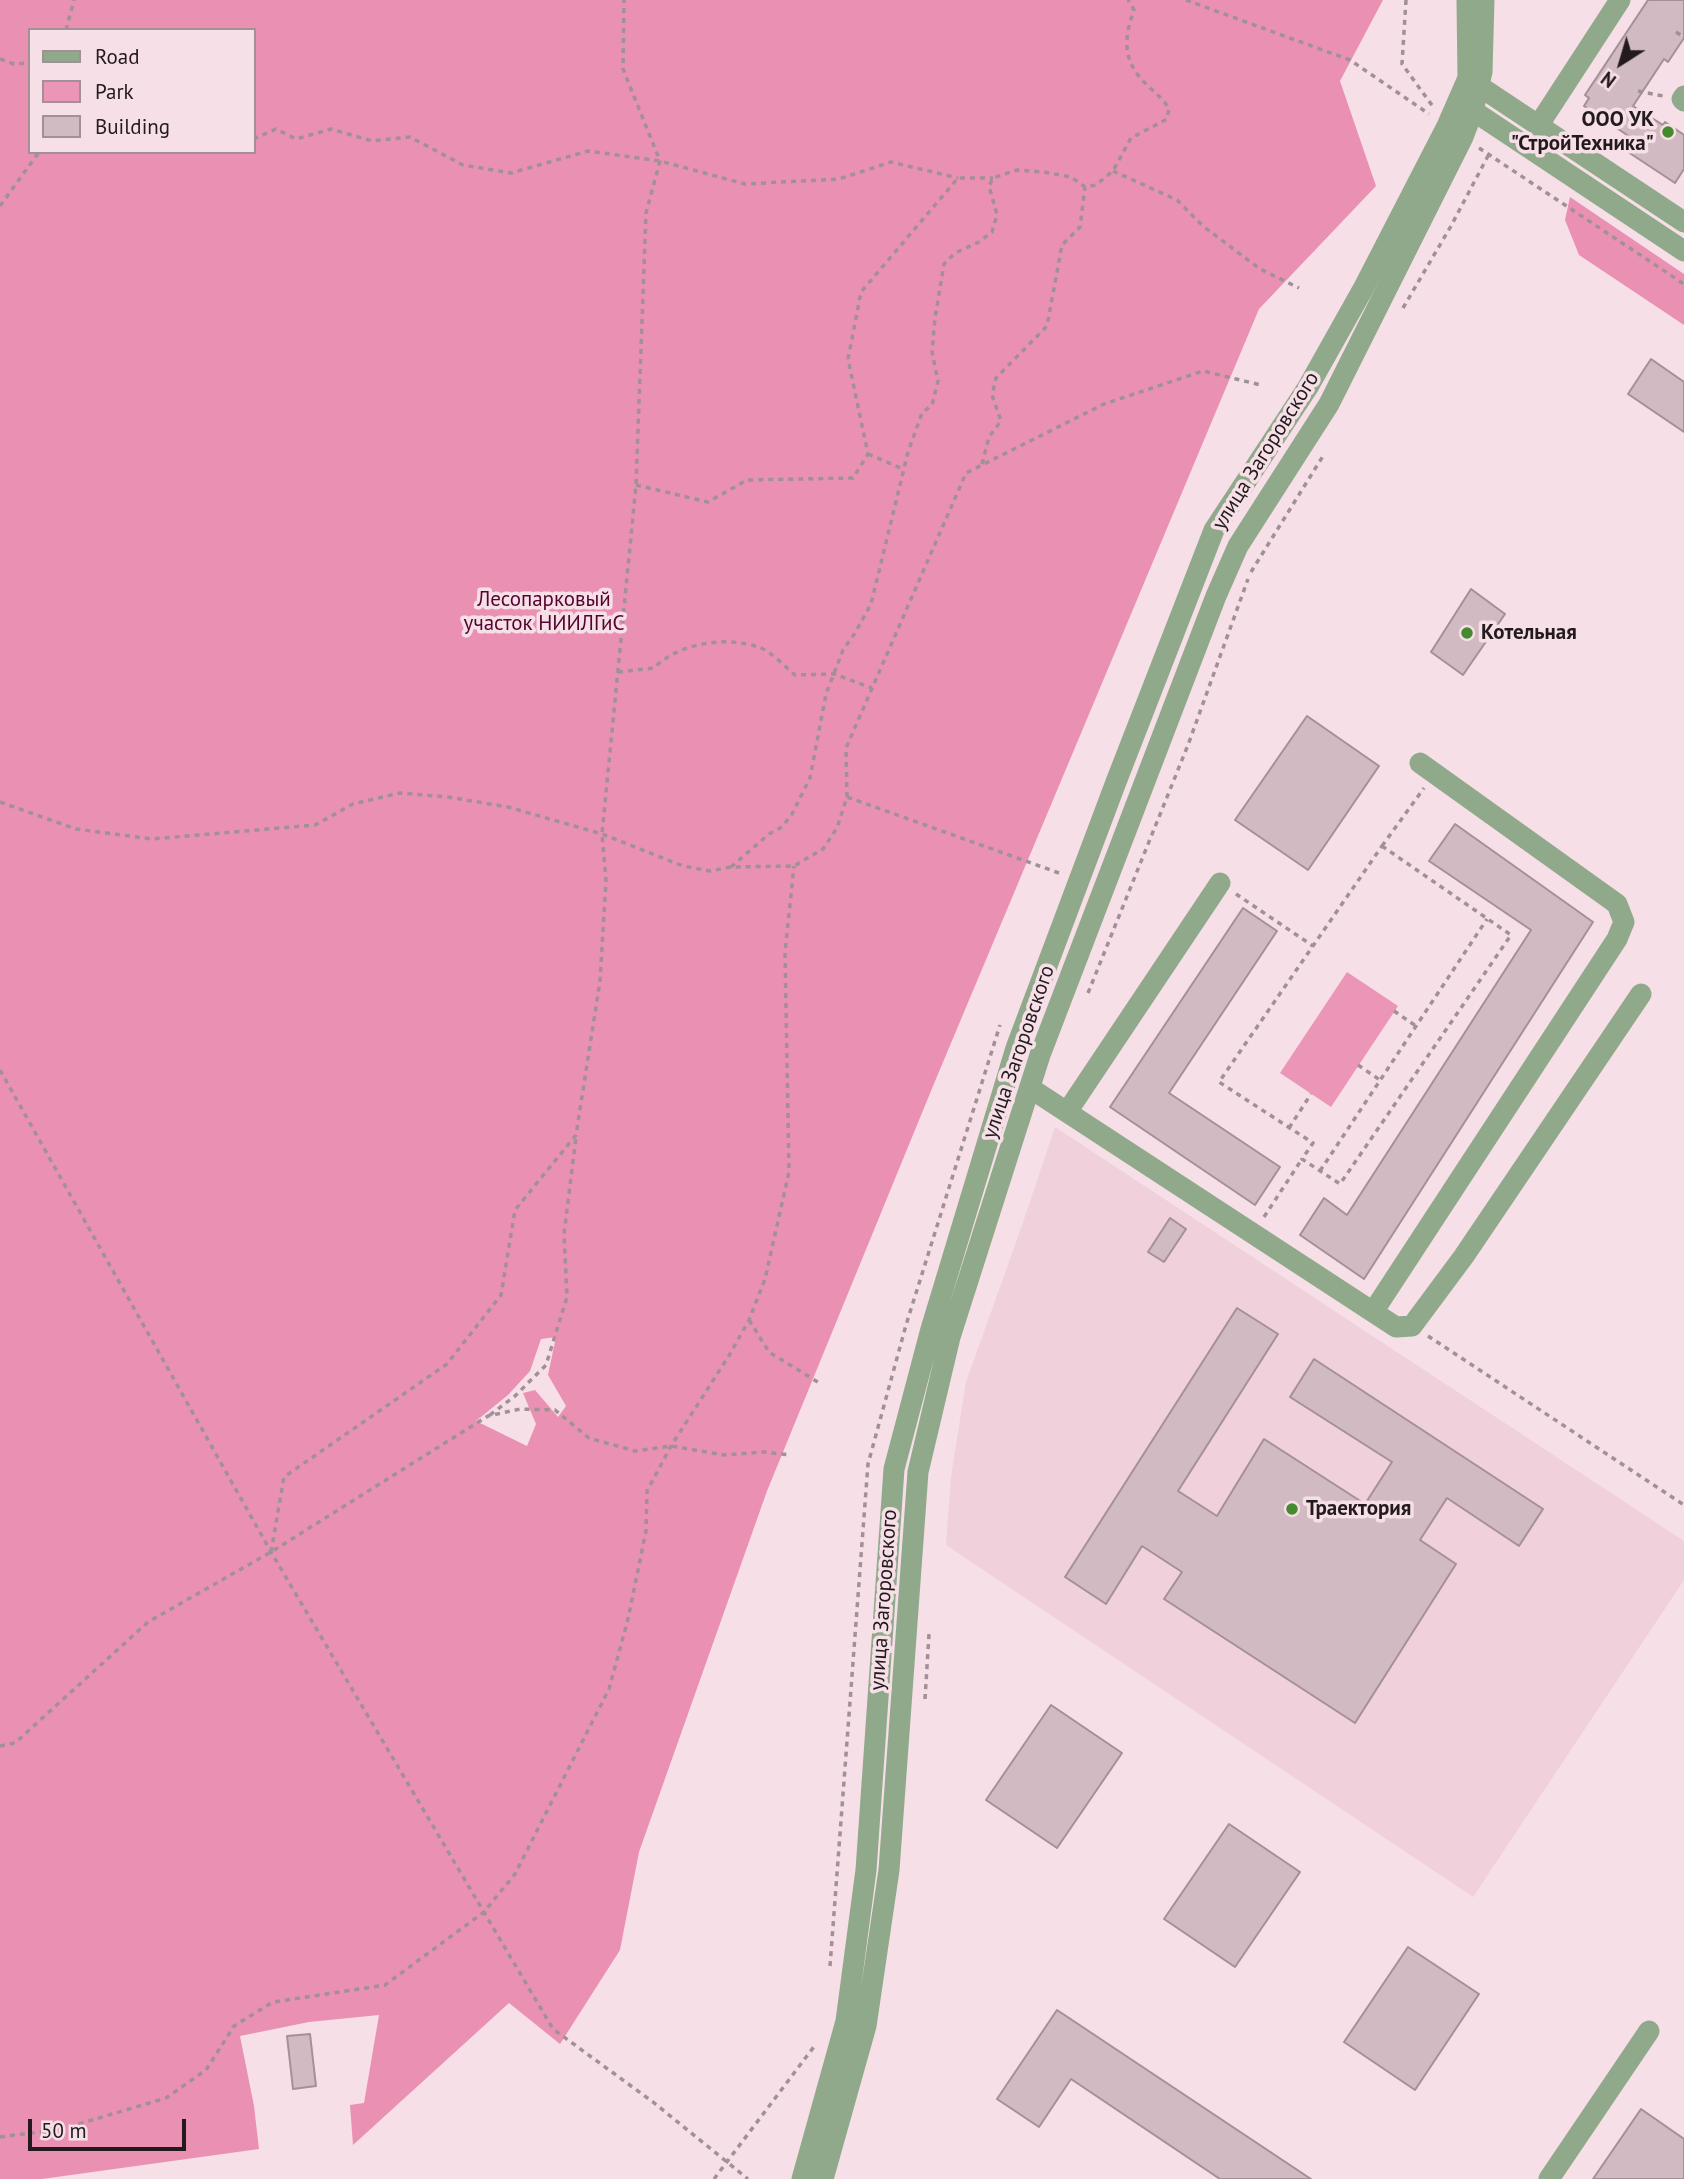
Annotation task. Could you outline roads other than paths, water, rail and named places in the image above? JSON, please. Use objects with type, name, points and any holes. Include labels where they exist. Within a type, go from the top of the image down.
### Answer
[{"type":"street","name":"улица Загоровского","points":[[823,2179],[866,2026],[889,1870],[918,1472],[950,1337],[1040,1055],[1216,596],[1238,546],[1329,404],[1455,132],[1473,82],[1467,0]]},
{"type":"street","name":"улица Загоровского","points":[[1473,82],[1482,72],[1484,0]]},
{"type":"street","points":[[1538,125],[1620,0]]},
{"type":"street","points":[[1473,82],[1684,222]]},
{"type":"street","points":[[1465,106],[1684,251]]},
{"type":"street","name":"улица Загоровского","points":[[802,2179],[846,2021],[866,1870],[894,1469],[931,1329],[1016,1048],[1214,530],[1308,387],[1455,132]]},
{"type":"street","points":[[1373,1312],[1617,939],[1624,922],[1617,904],[1427,768]]},
{"type":"street","points":[[1067,1112],[1220,883]]},
{"type":"street","points":[[1030,1088],[1395,1327],[1412,1326],[1464,1256],[1642,994]]},
{"type":"street","points":[[1549,2179],[1649,2031]]},
{"type":"place","name":"ООО УК \"СтройТехника\"","points":[[1668,132]]},
{"type":"place","name":"Котельная","points":[[1467,633]]},
{"type":"place","name":"Траектория","points":[[1292,1509]]},
{"type":"park label","name":"Лесопарковый участок НИИЛГиС","points":[[544,612]]}]
